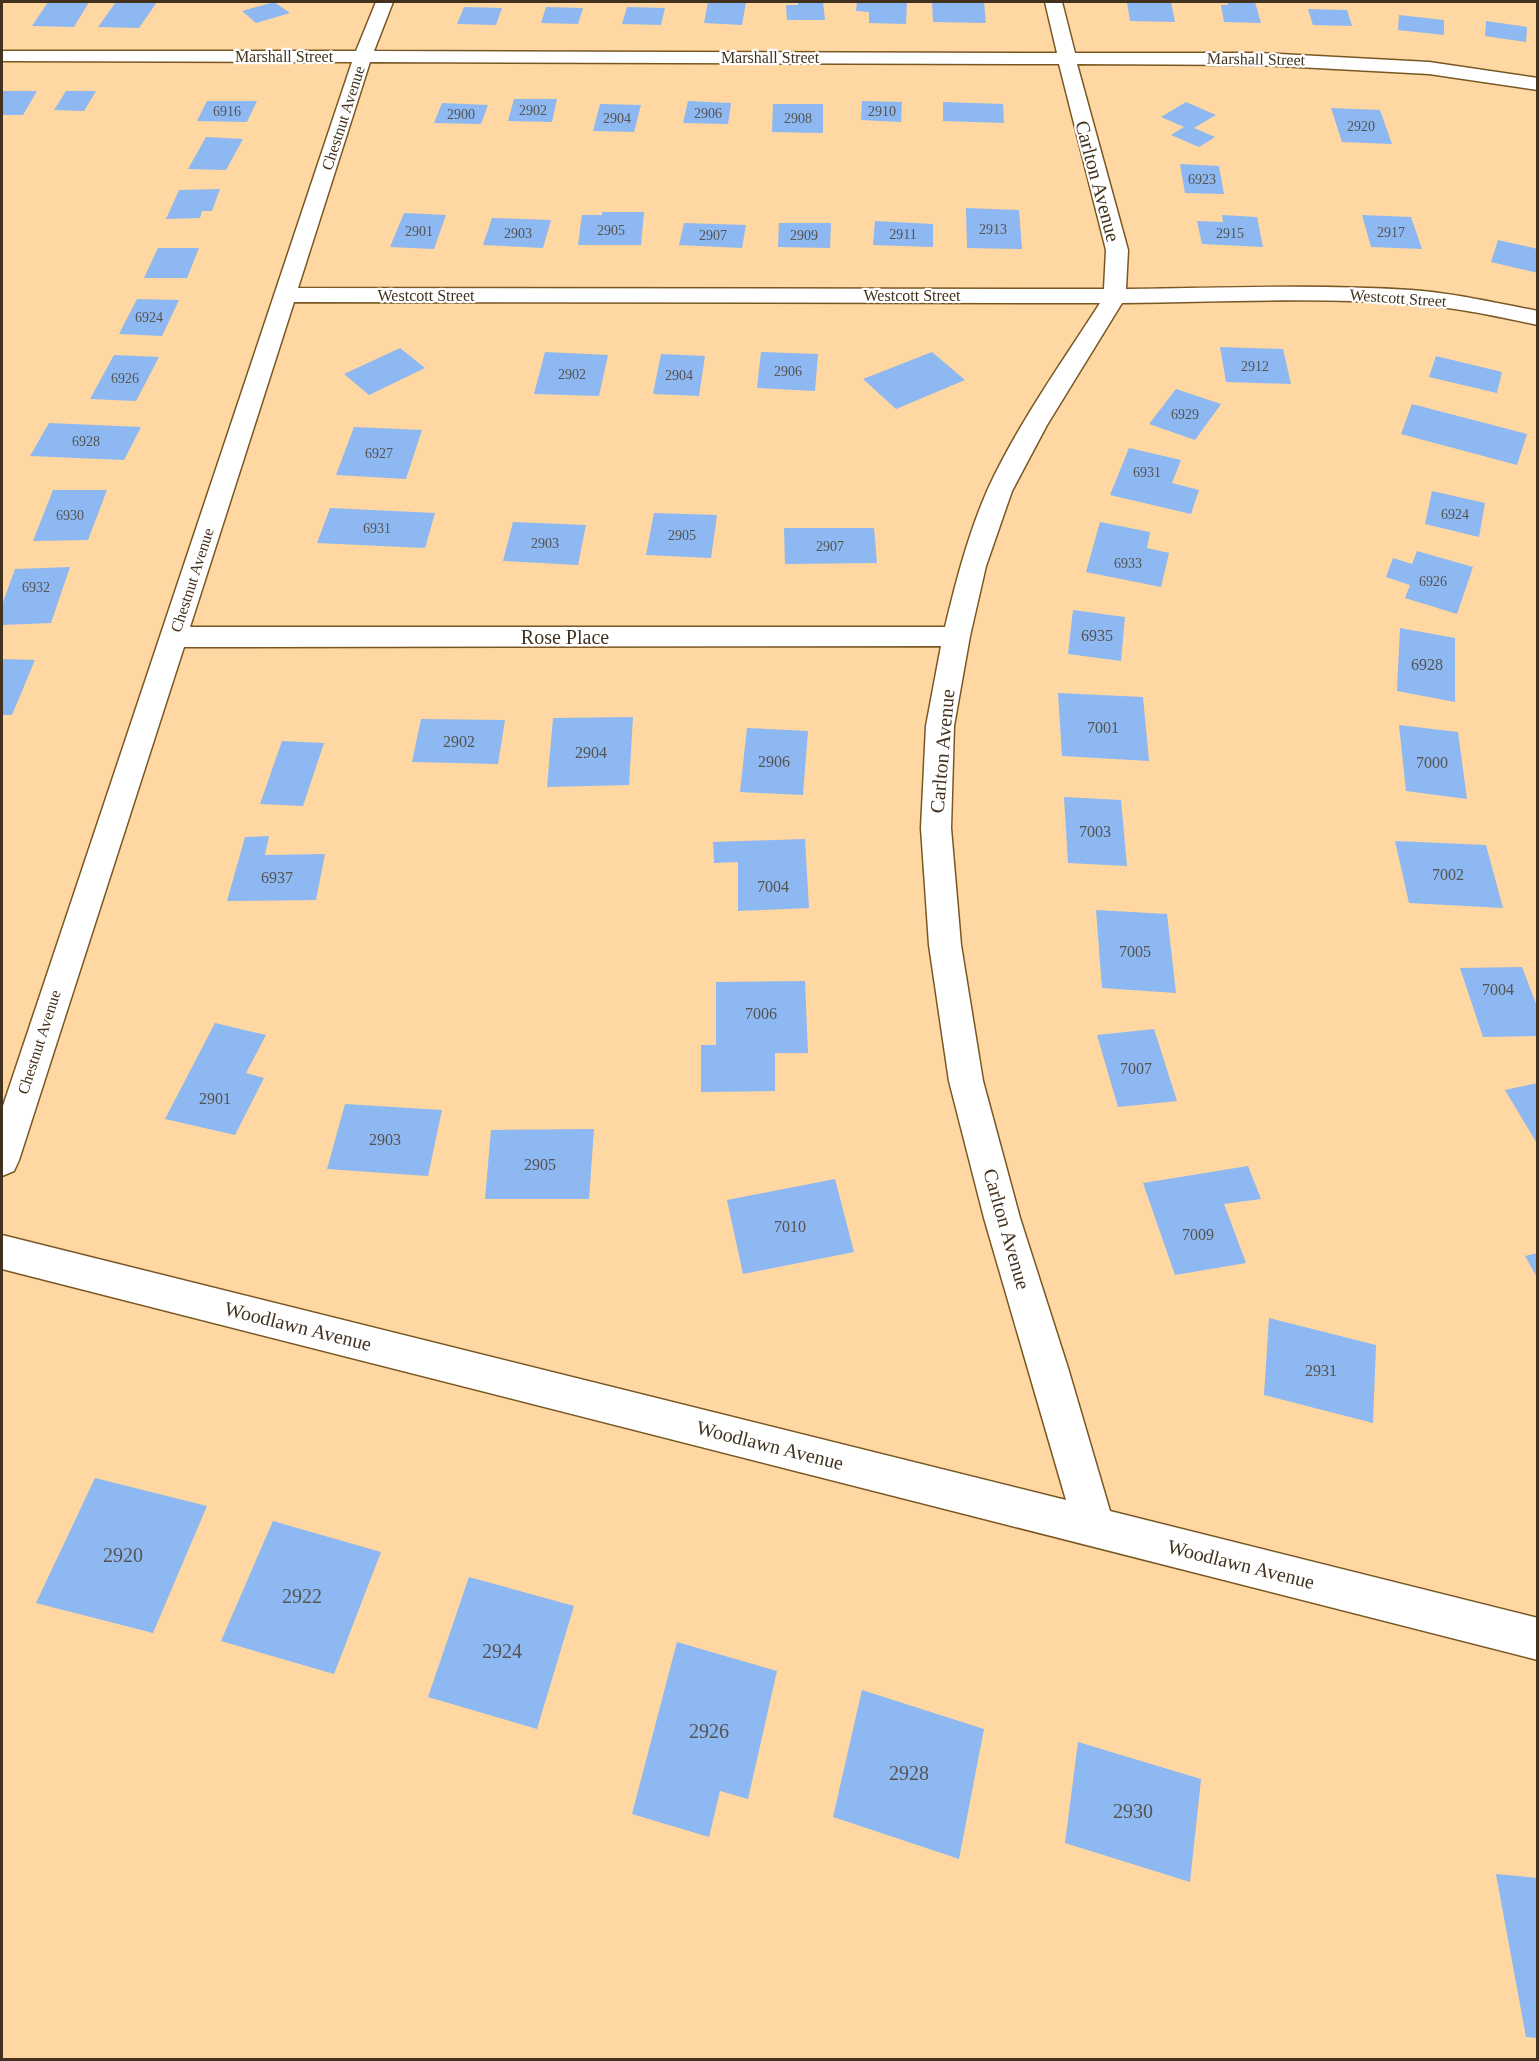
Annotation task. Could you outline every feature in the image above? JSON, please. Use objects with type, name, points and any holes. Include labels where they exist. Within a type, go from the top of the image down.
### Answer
[{"type":"street","name":"Chestnut Avenue","points":[[2,1160],[89,887],[174,637],[363,56],[384,2]]},
{"type":"street","name":"Carlton Avenue","points":[[1054,2],[1117,250],[1115,296],[1035,425],[1000,491],[973,566],[956,636],[940,726],[936,828],[945,945],[966,1081],[1002,1218],[1049,1368],[1094,1527]]},
{"type":"street","name":"Marshall Street","points":[[2,56],[1331,60],[1429,68],[1538,84]]},
{"type":"street","name":"Westcott Street","points":[[285,295],[1335,294],[1412,297],[1538,318]]},
{"type":"street","name":"Rose Place","points":[[174,637],[956,636]]},
{"type":"street","name":"Woodlawn Avenue","points":[[2,1252],[1538,1639]]},
{"type":"building","points":[[48,2],[89,2],[74,27],[32,26]]},
{"type":"building","points":[[116,2],[157,2],[139,28],[98,27]]},
{"type":"building","points":[[274,2],[290,13],[256,23],[242,11]]},
{"type":"building","points":[[708,2],[746,2],[742,25],[704,23]]},
{"type":"building","points":[[798,2],[823,2],[825,20],[787,20],[786,5],[798,5]]},
{"type":"building","points":[[857,2],[907,2],[906,24],[869,23],[869,12],[856,11]]},
{"type":"building","points":[[932,2],[984,2],[986,23],[933,22]]},
{"type":"building","points":[[1127,2],[1171,2],[1175,22],[1130,21]]},
{"type":"building","points":[[1227,2],[1255,2],[1261,23],[1224,22],[1221,5],[1228,5]]},
{"type":"building","points":[[464,7],[502,8],[496,25],[457,24]]},
{"type":"building","points":[[546,7],[583,8],[578,24],[541,23]]},
{"type":"building","points":[[627,7],[665,8],[661,25],[622,24]]},
{"type":"building","points":[[1308,9],[1347,10],[1352,26],[1313,25]]},
{"type":"building","points":[[1399,15],[1444,20],[1444,35],[1398,30]]},
{"type":"building","points":[[1486,21],[1527,27],[1526,42],[1485,36]]},
{"type":"building","points":[[2,91],[37,91],[23,115],[2,115]]},
{"type":"building","points":[[66,91],[96,91],[84,111],[54,110]]},
{"type":"building","points":[[514,99],[557,99],[552,122],[508,121]]},
{"type":"building","points":[[207,101],[257,101],[247,122],[197,121]]},
{"type":"building","points":[[688,101],[731,103],[728,124],[683,123]]},
{"type":"building","points":[[862,101],[902,102],[901,122],[861,120]]},
{"type":"building","points":[[943,102],[1003,104],[1004,123],[943,121]]},
{"type":"building","points":[[1186,102],[1216,115],[1194,128],[1215,137],[1199,147],[1171,135],[1184,127],[1161,117]]},
{"type":"building","points":[[442,103],[488,105],[481,124],[434,123]]},
{"type":"building","points":[[600,104],[641,105],[634,132],[593,131]]},
{"type":"building","points":[[773,104],[823,104],[823,133],[772,132]]},
{"type":"building","points":[[1331,108],[1380,110],[1392,144],[1342,142]]},
{"type":"building","points":[[206,137],[243,139],[226,170],[188,169]]},
{"type":"building","points":[[1180,164],[1219,166],[1224,194],[1185,193]]},
{"type":"building","points":[[220,189],[212,211],[202,211],[200,218],[166,219],[179,190]]},
{"type":"building","points":[[966,208],[1019,210],[1022,249],[967,248]]},
{"type":"building","points":[[602,212],[644,212],[641,245],[578,245],[582,215],[602,215]]},
{"type":"building","points":[[404,213],[446,215],[434,249],[390,247]]},
{"type":"building","points":[[1222,215],[1257,217],[1263,247],[1202,244],[1197,221],[1223,222]]},
{"type":"building","points":[[1362,215],[1411,217],[1422,249],[1371,247]]},
{"type":"building","points":[[492,218],[551,220],[543,248],[483,245]]},
{"type":"building","points":[[875,221],[933,224],[933,247],[873,245]]},
{"type":"building","points":[[684,223],[746,225],[742,248],[679,245]]},
{"type":"building","points":[[779,223],[831,223],[830,248],[778,247]]},
{"type":"building","points":[[1498,240],[1538,249],[1538,273],[1491,262]]},
{"type":"building","points":[[158,248],[199,248],[187,278],[144,278]]},
{"type":"building","points":[[137,299],[179,300],[162,336],[119,334]]},
{"type":"building","points":[[1220,347],[1283,349],[1291,384],[1226,382]]},
{"type":"building","points":[[400,348],[425,368],[369,395],[344,374]]},
{"type":"building","points":[[545,352],[608,355],[599,396],[534,394]]},
{"type":"building","points":[[761,352],[818,354],[815,391],[757,388]]},
{"type":"building","points":[[932,352],[965,380],[896,409],[863,379]]},
{"type":"building","points":[[661,354],[705,356],[699,396],[653,394]]},
{"type":"building","points":[[114,355],[159,357],[136,401],[90,399]]},
{"type":"building","points":[[1436,356],[1502,372],[1497,393],[1429,377]]},
{"type":"building","points":[[1176,389],[1221,404],[1195,440],[1149,424]]},
{"type":"building","points":[[1412,404],[1527,434],[1517,465],[1401,434]]},
{"type":"building","points":[[49,423],[141,427],[124,460],[30,456]]},
{"type":"building","points":[[354,427],[422,430],[406,479],[336,475]]},
{"type":"building","points":[[1129,448],[1181,460],[1172,483],[1199,490],[1191,514],[1110,495]]},
{"type":"building","points":[[53,490],[107,490],[88,540],[33,541]]},
{"type":"building","points":[[1432,491],[1485,503],[1479,537],[1425,524]]},
{"type":"building","points":[[330,508],[435,513],[425,548],[317,543]]},
{"type":"building","points":[[654,513],[717,515],[711,558],[646,555]]},
{"type":"building","points":[[513,522],[586,525],[578,565],[503,561]]},
{"type":"building","points":[[1100,522],[1150,532],[1147,548],[1169,553],[1161,587],[1086,572]]},
{"type":"building","points":[[784,528],[874,528],[877,563],[785,564]]},
{"type":"building","points":[[1417,551],[1473,567],[1457,614],[1405,598],[1410,585],[1386,577],[1393,558],[1412,564]]},
{"type":"building","points":[[70,567],[51,623],[2,625],[2,605],[15,569]]},
{"type":"building","points":[[1073,610],[1125,617],[1121,661],[1068,654]]},
{"type":"building","points":[[1400,628],[1455,638],[1455,702],[1397,691]]},
{"type":"building","points":[[2,659],[35,660],[12,715],[2,715]]},
{"type":"building","points":[[1058,693],[1143,697],[1149,761],[1062,756]]},
{"type":"building","points":[[633,717],[629,785],[547,787],[553,718]]},
{"type":"building","points":[[421,719],[505,720],[498,764],[412,762]]},
{"type":"building","points":[[1399,725],[1458,732],[1467,799],[1406,791]]},
{"type":"building","points":[[747,728],[808,731],[803,795],[740,792]]},
{"type":"building","points":[[282,741],[324,743],[303,806],[260,804]]},
{"type":"building","points":[[1064,797],[1121,800],[1127,866],[1068,863]]},
{"type":"building","points":[[269,836],[265,855],[325,854],[316,900],[227,901],[245,837]]},
{"type":"building","points":[[805,839],[809,908],[738,911],[738,862],[714,863],[713,842]]},
{"type":"building","points":[[1395,841],[1486,845],[1503,908],[1409,903]]},
{"type":"building","points":[[1096,910],[1167,914],[1176,993],[1102,988]]},
{"type":"building","points":[[1522,967],[1538,1009],[1538,1036],[1483,1037],[1460,968]]},
{"type":"building","points":[[805,981],[808,1053],[775,1053],[775,1091],[701,1092],[701,1045],[716,1045],[716,982]]},
{"type":"building","points":[[215,1023],[266,1035],[246,1073],[264,1078],[235,1135],[165,1119]]},
{"type":"building","points":[[1154,1029],[1177,1101],[1118,1107],[1097,1035]]},
{"type":"building","points":[[1538,1083],[1538,1145],[1505,1090]]},
{"type":"building","points":[[345,1104],[442,1110],[428,1176],[327,1169]]},
{"type":"building","points":[[594,1129],[589,1199],[485,1199],[491,1130]]},
{"type":"building","points":[[1248,1166],[1261,1199],[1224,1204],[1246,1263],[1175,1275],[1143,1183]]},
{"type":"building","points":[[835,1179],[854,1252],[743,1274],[727,1200]]},
{"type":"building","points":[[1538,1253],[1538,1279],[1525,1256]]},
{"type":"building","points":[[1269,1318],[1376,1345],[1373,1423],[1264,1395]]},
{"type":"building","points":[[95,1478],[207,1506],[153,1633],[36,1603]]},
{"type":"building","points":[[273,1521],[381,1552],[334,1674],[221,1641]]},
{"type":"building","points":[[469,1577],[574,1606],[537,1729],[428,1697]]},
{"type":"building","points":[[677,1642],[777,1671],[748,1799],[720,1791],[709,1837],[632,1814]]},
{"type":"building","points":[[862,1690],[984,1729],[959,1859],[833,1817]]},
{"type":"building","points":[[1078,1742],[1201,1779],[1190,1882],[1065,1843]]},
{"type":"building","points":[[1496,1874],[1538,1878],[1538,2038],[1526,2037]]}]
